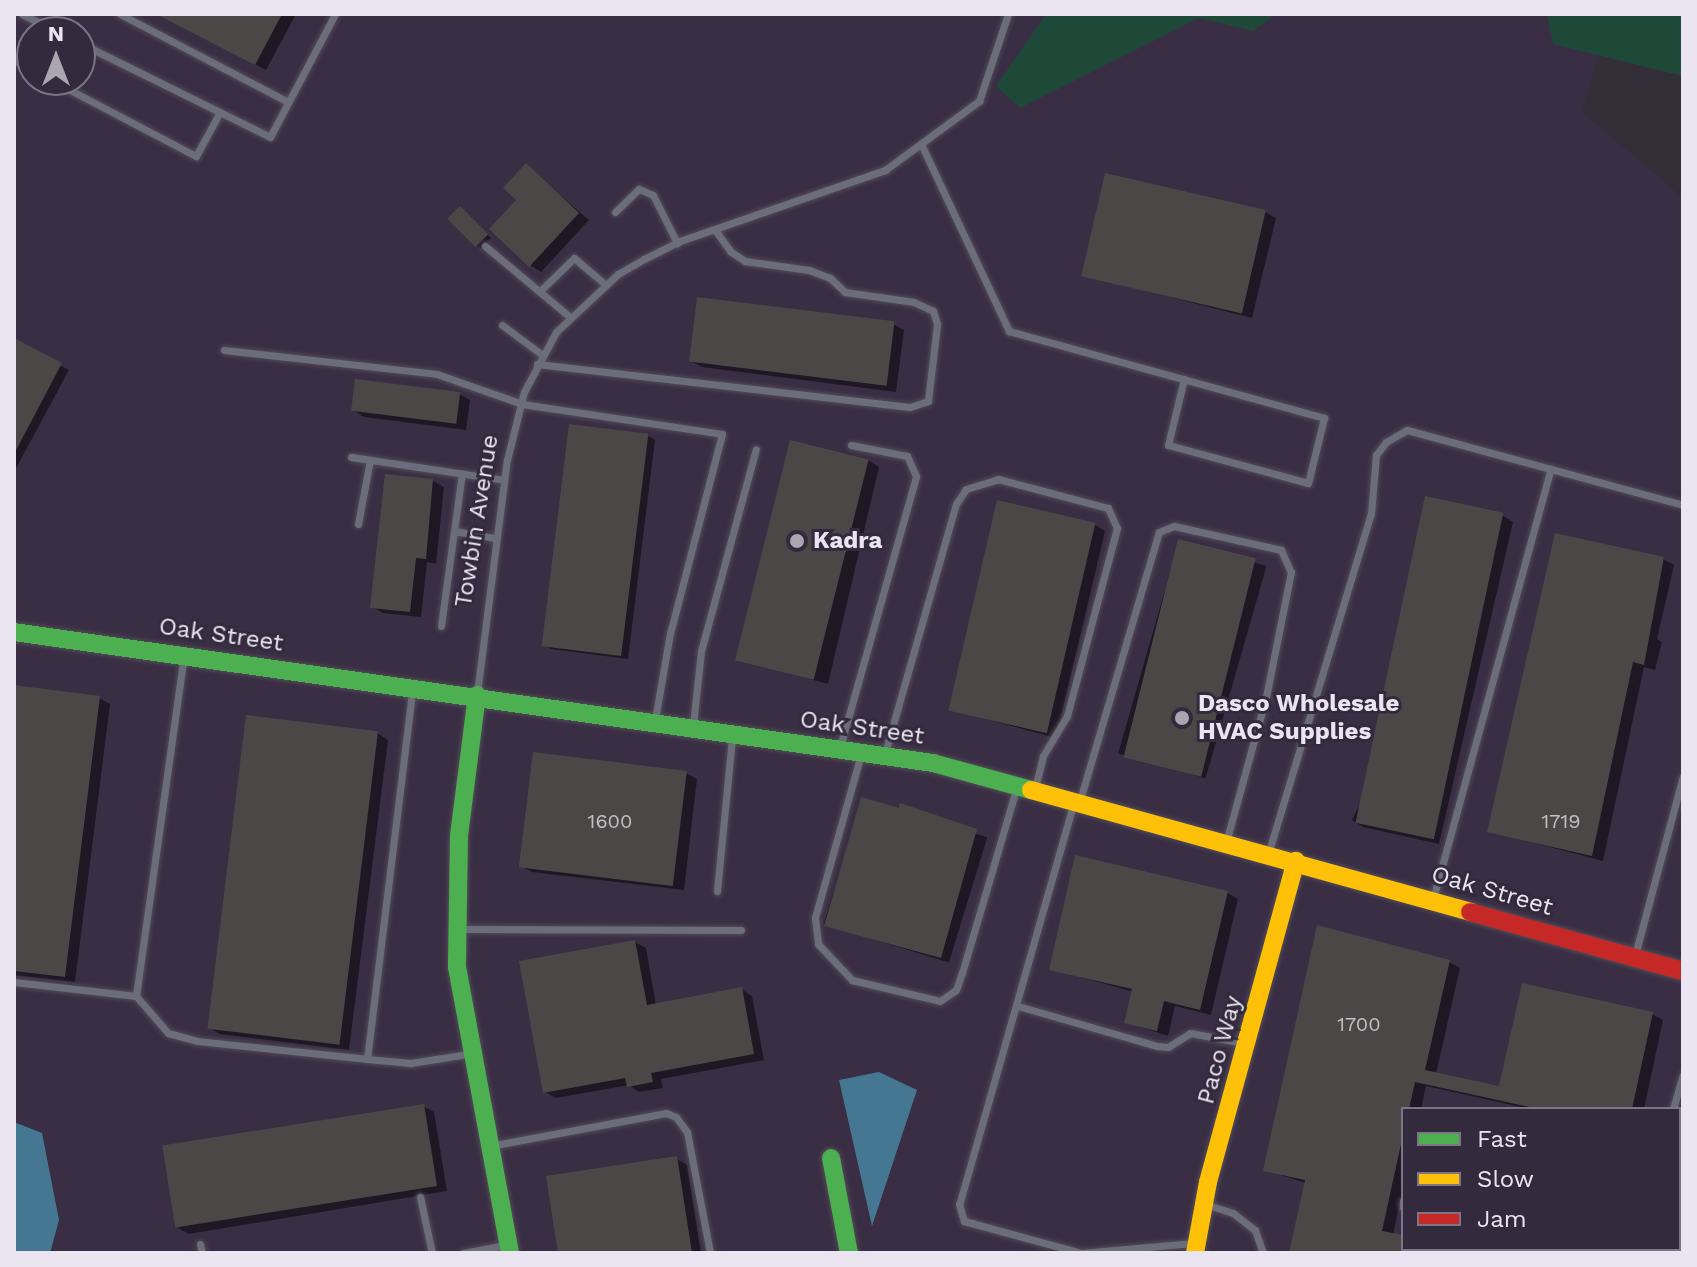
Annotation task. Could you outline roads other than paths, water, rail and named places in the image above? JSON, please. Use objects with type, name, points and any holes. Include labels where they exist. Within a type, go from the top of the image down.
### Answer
[{"type":"street","name":"Oak Street","points":[[14,632],[885,755],[1026,788],[1268,853],[1683,971]]},
{"type":"street","name":"Towbin Avenue","points":[[477,695],[459,835],[456,929],[472,1053],[509,1249]]},
{"type":"street","name":"Paco Way","points":[[1195,1248],[1296,861]]},
{"type":"street","points":[[831,1158],[849,1253]]},
{"type":"lane","points":[[120,14],[288,102]]},
{"type":"lane","points":[[96,51],[270,137],[335,14]]},
{"type":"lane","name":"Towbin Avenue","points":[[477,695],[504,480],[522,404],[541,354],[570,317],[606,285],[677,243],[885,170],[921,144],[979,101],[1008,14]]},
{"type":"lane","points":[[82,96],[196,156],[220,112]]},
{"type":"lane","points":[[921,144],[1009,331],[1184,379],[1324,418],[1308,483],[1168,445],[1184,379]]},
{"type":"lane","points":[[615,212],[639,189],[653,195],[677,243]]},
{"type":"lane","points":[[537,364],[910,407],[928,401],[937,324],[933,311],[914,302],[845,292],[830,278],[809,270],[745,261],[731,252],[715,230]]},
{"type":"lane","points":[[485,246],[570,317]]},
{"type":"lane","points":[[541,290],[574,258],[606,285]]},
{"type":"lane","points":[[502,325],[541,354]]},
{"type":"lane","points":[[224,350],[437,374],[522,404],[722,434],[670,633],[655,722]]},
{"type":"lane","points":[[1268,853],[1371,514],[1376,455],[1386,442],[1407,430],[1683,505]]},
{"type":"lane","points":[[840,749],[916,476],[907,456],[851,445]]},
{"type":"lane","points":[[693,727],[701,651],[756,449]]},
{"type":"lane","points":[[351,457],[504,480]]},
{"type":"lane","points":[[358,524],[370,460]]},
{"type":"lane","points":[[1433,899],[1551,469]]},
{"type":"lane","points":[[441,626],[462,473]]},
{"type":"lane","points":[[862,752],[815,918],[818,944],[852,980],[940,1001],[956,990],[1026,788],[1067,716],[1117,528],[1108,508],[998,479],[966,489],[956,504],[885,755]]},
{"type":"lane","points":[[1195,1248],[1081,1253],[964,1221],[960,1211],[1077,802],[1159,532],[1174,526],[1281,550],[1291,572],[1266,697],[1226,842]]},
{"type":"lane","points":[[454,531],[495,538]]},
{"type":"lane","points":[[136,996],[184,654]]},
{"type":"lane","points":[[367,1059],[413,686]]},
{"type":"lane","points":[[717,891],[733,733]]},
{"type":"lane","points":[[1634,957],[1683,776]]},
{"type":"lane","points":[[456,929],[741,930]]},
{"type":"lane","points":[[14,982],[136,996],[168,1033],[197,1041],[411,1063],[472,1053]]},
{"type":"lane","points":[[1018,1006],[1157,1046],[1168,1047],[1190,1033],[1246,1044]]},
{"type":"lane","points":[[1674,1107],[1683,1075]]},
{"type":"lane","points":[[489,1146],[666,1113],[676,1117],[687,1132],[710,1253]]},
{"type":"lane","points":[[420,1197],[432,1253]]},
{"type":"lane","points":[[1206,1204],[1233,1213],[1255,1230],[1263,1253]]},
{"type":"lane","points":[[200,1244],[202,1253]]},
{"type":"lane","points":[[463,1253],[509,1249]]},
{"type":"water","points":[[879,1072],[917,1090],[872,1226],[839,1080]]},
{"type":"water","points":[[14,1122],[42,1133],[59,1220],[50,1253],[14,1253]]},
{"type":"place","name":"Kadra","points":[[797,541]]},
{"type":"place","name":"Dasco Wholesale HVAC Supplies","points":[[1182,718]]}]
